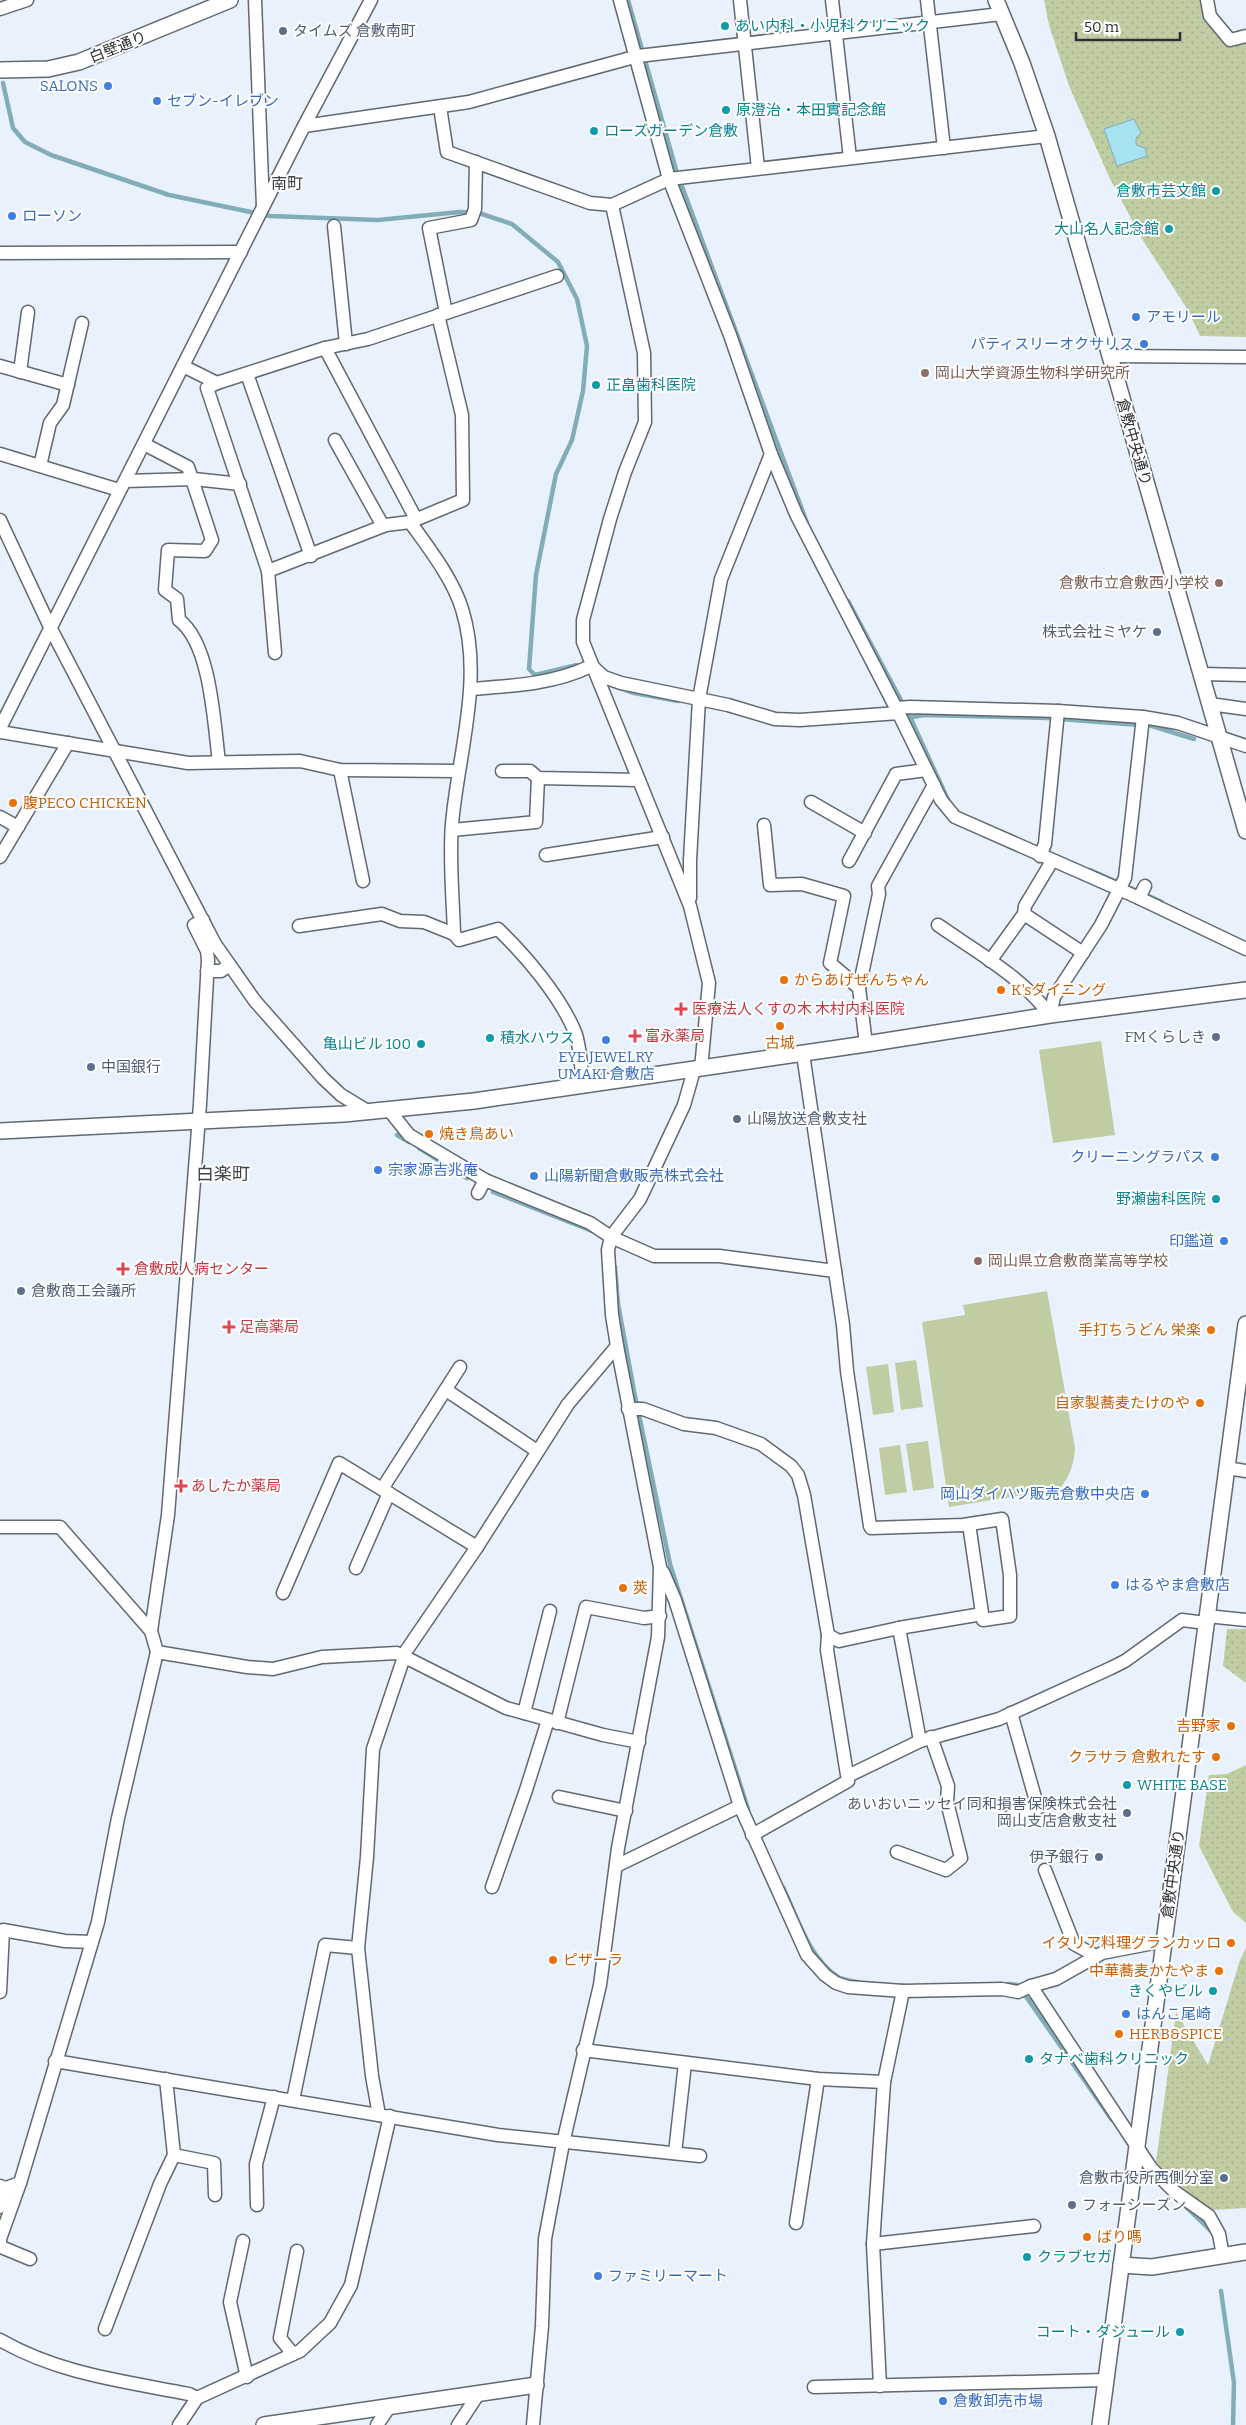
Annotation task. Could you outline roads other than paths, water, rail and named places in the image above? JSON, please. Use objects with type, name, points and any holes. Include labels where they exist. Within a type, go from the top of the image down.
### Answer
[{"type":"street","points":[[0,9],[27,0]]},
{"type":"street","name":"白壁通り","points":[[0,70],[48,69],[79,62],[230,0]]},
{"type":"street","points":[[254,0],[261,213]]},
{"type":"street","points":[[0,728],[304,126],[371,0]]},
{"type":"street","points":[[620,0],[640,56],[675,178],[771,454],[796,514],[901,712],[944,806],[955,817],[1042,852],[1052,861],[1100,875],[1193,916],[1246,949]]},
{"type":"street","points":[[740,0],[758,168]]},
{"type":"street","points":[[832,0],[850,158]]},
{"type":"street","points":[[926,0],[944,148]]},
{"type":"street","points":[[1207,0],[1210,16],[1230,40],[1246,36]]},
{"type":"street","points":[[304,126],[469,102],[640,56],[929,23],[999,7]]},
{"type":"street","name":"倉敷中央通り","points":[[999,7],[1022,63],[1047,136],[1246,831]]},
{"type":"street","points":[[440,107],[447,152],[590,203],[612,205],[675,178],[1047,136]]},
{"type":"street","points":[[268,571],[311,556],[384,526],[413,520],[463,500],[462,415],[442,314],[429,228],[471,220],[476,162]]},
{"type":"street","points":[[533,2425],[542,2326],[545,2239],[563,2142],[583,2050],[600,1984],[616,1866],[658,1637],[660,1616],[660,1567],[634,1409],[617,1346],[611,1305],[608,1250],[611,1237],[640,1199],[684,1105],[697,1069],[709,983],[690,906],[591,666],[583,642],[583,620],[619,490],[645,422],[644,353],[612,205]]},
{"type":"street","points":[[334,226],[346,344]]},
{"type":"street","points":[[0,253],[241,252]]},
{"type":"street","points":[[275,654],[268,571],[207,388],[217,383],[325,348],[368,339],[557,276]]},
{"type":"street","points":[[20,372],[28,312]]},
{"type":"street","points":[[40,466],[50,423],[63,405],[82,323]]},
{"type":"street","points":[[325,348],[413,520],[437,560],[462,608],[466,626],[472,689],[458,771],[452,830],[454,934]]},
{"type":"street","points":[[1110,356],[1246,356]]},
{"type":"street","points":[[0,366],[68,385]]},
{"type":"street","points":[[183,366],[217,383]]},
{"type":"street","points":[[246,374],[311,556]]},
{"type":"street","points":[[335,440],[384,526]]},
{"type":"street","points":[[144,444],[188,467],[194,479],[212,540],[205,551],[168,550],[165,590],[177,599],[179,620],[191,632],[202,660],[209,688],[218,762]]},
{"type":"street","points":[[0,454],[122,486],[194,479],[240,484]]},
{"type":"street","points":[[690,906],[690,860],[699,703],[721,579],[771,454]]},
{"type":"street","points":[[0,520],[50,627],[226,967],[323,1078],[341,1095],[369,1112]]},
{"type":"street","points":[[472,689],[530,684],[577,672],[591,666]]},
{"type":"street","points":[[591,666],[604,677],[620,683],[699,703],[728,704],[775,719],[800,720],[901,712],[1058,716],[1178,723],[1246,746]]},
{"type":"street","points":[[1202,674],[1246,675]]},
{"type":"street","points":[[1210,704],[1246,709]]},
{"type":"street","points":[[1042,852],[1058,716]]},
{"type":"street","points":[[1050,1015],[1054,997],[1101,926],[1121,885],[1142,722]]},
{"type":"street","points":[[0,732],[169,761],[300,761],[340,770],[458,771]]},
{"type":"street","points":[[0,857],[68,743]]},
{"type":"street","points":[[340,770],[346,808],[363,881]]},
{"type":"street","points":[[849,861],[896,774],[926,770]]},
{"type":"street","points":[[502,771],[530,771],[538,778],[639,780]]},
{"type":"street","points":[[452,830],[536,822],[538,778]]},
{"type":"street","points":[[866,1044],[859,988],[879,894],[878,886],[934,785]]},
{"type":"street","points":[[811,802],[865,833]]},
{"type":"street","points":[[0,817],[18,827]]},
{"type":"street","points":[[764,825],[770,885],[802,884],[844,896],[830,963],[859,988]]},
{"type":"street","points":[[546,855],[663,837]]},
{"type":"street","points":[[990,960],[1024,914],[1025,906],[1052,861]]},
{"type":"street","points":[[299,926],[382,914],[400,921],[424,922],[454,934],[459,940],[498,929],[515,946],[560,1004],[576,1034],[583,1086]]},
{"type":"street","points":[[1024,914],[1083,953]]},
{"type":"street","points":[[30,2259],[0,2247],[0,2240],[20,2183],[92,1942],[157,1652],[151,1631],[168,1515],[198,1122],[207,971],[207,951],[194,925],[203,920]]},
{"type":"street","points":[[938,926],[990,960],[1036,996],[1050,1015]]},
{"type":"street","points":[[207,971],[226,967]]},
{"type":"street","points":[[0,1132],[389,1110],[583,1086],[1050,1015],[1246,990]]},
{"type":"street","points":[[803,1054],[870,1526],[871,1528],[969,1524],[1002,1519],[1010,1575],[1010,1616],[983,1620],[969,1524]]},
{"type":"street","points":[[389,1110],[409,1134],[485,1180],[590,1223],[611,1237],[654,1256],[719,1256],[835,1272]]},
{"type":"street","points":[[478,1193],[485,1180]]},
{"type":"street","name":"倉敷中央通り","points":[[1100,2425],[1246,1324]]},
{"type":"street","points":[[178,2425],[197,2398],[293,2354],[316,2338],[330,2323],[351,2285],[384,2116],[372,2076],[358,1948],[367,1857],[373,1749],[403,1658],[477,1547],[568,1404],[617,1346]]},
{"type":"street","points":[[356,1568],[386,1491],[460,1367]]},
{"type":"street","points":[[446,1390],[537,1451]]},
{"type":"street","points":[[634,1409],[684,1424],[716,1428],[761,1444],[791,1466],[798,1475],[804,1495],[828,1635],[827,1650],[848,1781],[756,1833]]},
{"type":"street","points":[[283,1593],[338,1463],[477,1547]]},
{"type":"street","points":[[1227,1468],[1246,1471]]},
{"type":"street","points":[[0,1527],[60,1527],[151,1631]]},
{"type":"street","points":[[660,1567],[676,1600],[740,1806],[756,1833],[807,1954],[825,1975],[836,1983],[848,1987],[903,1991],[1025,1989],[1056,1979],[1096,1956],[1164,1941]]},
{"type":"street","points":[[492,1887],[552,1722],[586,1607],[644,1618],[660,1616]]},
{"type":"street","points":[[524,1713],[550,1611]]},
{"type":"street","points":[[828,1635],[839,1641],[899,1628],[982,1614]]},
{"type":"street","points":[[848,1776],[926,1739],[1011,1713],[1125,1661],[1182,1620],[1246,1620]]},
{"type":"street","points":[[897,1852],[946,1870],[961,1858],[947,1802],[948,1786],[926,1739],[899,1628]]},
{"type":"street","points":[[157,1652],[247,1667],[273,1669],[322,1657],[397,1653],[403,1658],[506,1708],[602,1735],[639,1742]]},
{"type":"street","points":[[1009,1817],[1038,1808],[1011,1713]]},
{"type":"street","points":[[559,1796],[626,1810]]},
{"type":"street","points":[[616,1866],[740,1806]]},
{"type":"street","points":[[1044,1870],[1074,1944],[1096,1956]]},
{"type":"street","points":[[0,1992],[3,1930],[64,1941],[92,1942]]},
{"type":"street","points":[[293,2100],[325,1945],[358,1948]]},
{"type":"street","points":[[1025,1989],[1151,2168],[1163,2180],[1209,2216],[1219,2234],[1224,2256]]},
{"type":"street","points":[[880,2386],[873,2244],[884,2082],[903,1991]]},
{"type":"street","points":[[583,2050],[818,2079],[884,2082]]},
{"type":"street","points":[[55,2061],[498,2135],[700,2156]]},
{"type":"street","points":[[675,2153],[684,2063]]},
{"type":"street","points":[[106,2329],[160,2184],[174,2155],[166,2079]]},
{"type":"street","points":[[796,2223],[818,2079]]},
{"type":"street","points":[[257,2206],[256,2164],[274,2097]]},
{"type":"street","points":[[174,2155],[214,2163],[216,2194]]},
{"type":"street","points":[[0,2207],[3,2187],[20,2183]]},
{"type":"street","points":[[873,2244],[1034,2226]]},
{"type":"street","points":[[243,2241],[230,2302],[247,2376]]},
{"type":"street","points":[[293,2354],[280,2338],[297,2251]]},
{"type":"street","points":[[1121,2265],[1152,2267],[1246,2252]]},
{"type":"street","points":[[0,2340],[45,2363],[70,2370],[189,2394],[197,2398]]},
{"type":"street","points":[[814,2387],[1106,2380]]},
{"type":"street","points":[[264,2425],[536,2385]]},
{"type":"street","points":[[458,2425],[478,2393]]},
{"type":"street","points":[[377,2425],[390,2406]]},
{"type":"water","points":[[1134,119],[1141,133],[1136,138],[1136,145],[1145,148],[1147,156],[1117,166],[1104,129]]},
{"type":"waterway","points":[[628,0],[677,173],[807,523]]},
{"type":"waterway","points":[[3,83],[13,128],[25,142],[51,155],[169,195],[270,216],[378,220],[460,212],[479,213],[512,224],[558,262],[577,299],[587,346],[583,391],[572,440],[556,474],[536,575],[529,669],[535,675],[577,665]]},
{"type":"waterway","points":[[848,601],[910,717],[949,802]]},
{"type":"waterway","points":[[608,684],[634,693],[678,701]]},
{"type":"waterway","points":[[908,718],[923,715],[1047,718],[1152,726],[1194,739]]},
{"type":"waterway","points":[[1090,870],[1162,902]]},
{"type":"waterway","points":[[397,1135],[409,1142]]},
{"type":"waterway","points":[[419,1148],[467,1178]]},
{"type":"waterway","points":[[493,1192],[592,1231]]},
{"type":"waterway","points":[[615,1267],[618,1304],[634,1391],[670,1564],[748,1809]]},
{"type":"waterway","points":[[783,1887],[799,1924],[819,1959],[838,1977],[857,1982]]},
{"type":"waterway","points":[[1008,1984],[1018,1985],[1112,2120]]},
{"type":"waterway","points":[[1183,2204],[1212,2232]]},
{"type":"waterway","points":[[1221,2291],[1234,2383],[1233,2425]]},
{"type":"place","name":"あい内科・小児科クリニック","points":[[725,26]]},
{"type":"place","name":"タイムズ 倉敷南町","points":[[283,31]]},
{"type":"place","name":"SALONS","points":[[108,86]]},
{"type":"place","name":"セブン-イレブン","points":[[157,101]]},
{"type":"place","name":"原澄治・本田實記念館","points":[[726,110]]},
{"type":"place","name":"ローズガーデン倉敷","points":[[594,131]]},
{"type":"place","name":"倉敷市芸文館","points":[[1216,191]]},
{"type":"place","name":"ローソン","points":[[12,216]]},
{"type":"place","name":"大山名人記念館","points":[[1169,229]]},
{"type":"place","name":"アモリール","points":[[1136,317]]},
{"type":"place","name":"パティスリーオクサリス","points":[[1144,344]]},
{"type":"place","name":"岡山大学資源生物科学研究所","points":[[925,373]]},
{"type":"place","name":"正畠歯科医院","points":[[596,385]]},
{"type":"place","name":"倉敷市立倉敷西小学校","points":[[1219,583]]},
{"type":"place","name":"株式会社ミヤケ","points":[[1157,632]]},
{"type":"place","name":"腹PECO CHICKEN","points":[[13,803]]},
{"type":"place","name":"からあげぜんちゃん","points":[[784,980]]},
{"type":"place","name":"K'sダイニング","points":[[1001,990]]},
{"type":"place","name":"医療法人くすの木 木村内科医院","points":[[681,1009]]},
{"type":"place","name":"古城","points":[[780,1026]]},
{"type":"place","name":"富永薬局","points":[[635,1036]]},
{"type":"place","name":"FMくらしき","points":[[1216,1037]]},
{"type":"place","name":"積水ハウス","points":[[490,1038]]},
{"type":"place","name":"EYE JEWELRY UMAKI 倉敷店","points":[[606,1040]]},
{"type":"place","name":"亀山ビル 100","points":[[421,1044]]},
{"type":"place","name":"中国銀行","points":[[91,1067]]},
{"type":"place","name":"山陽放送倉敷支社","points":[[737,1119]]},
{"type":"place","name":"焼き鳥あい","points":[[429,1134]]},
{"type":"place","name":"クリーニングラパス","points":[[1215,1157]]},
{"type":"place","name":"宗家源吉兆庵","points":[[378,1170]]},
{"type":"place","name":"山陽新聞倉敷販売株式会社","points":[[534,1176]]},
{"type":"place","name":"野瀬歯科医院","points":[[1216,1199]]},
{"type":"place","name":"印鑑道","points":[[1224,1241]]},
{"type":"place","name":"岡山県立倉敷商業高等学校","points":[[978,1261]]},
{"type":"place","name":"倉敷成人病センター","points":[[123,1269]]},
{"type":"place","name":"倉敷商工会議所","points":[[21,1291]]},
{"type":"place","name":"足高薬局","points":[[229,1327]]},
{"type":"place","name":"手打ちうどん 栄楽","points":[[1211,1330]]},
{"type":"place","name":"自家製蕎麦たけのや","points":[[1200,1403]]},
{"type":"place","name":"あしたか薬局","points":[[181,1486]]},
{"type":"place","name":"岡山ダイハツ販売倉敷中央店","points":[[1145,1494]]},
{"type":"place","name":"はるやま倉敷店","points":[[1115,1585]]},
{"type":"place","name":"莢","points":[[623,1588]]},
{"type":"place","name":"吉野家","points":[[1231,1726]]},
{"type":"place","name":"クラサラ 倉敷れたす","points":[[1216,1757]]},
{"type":"place","name":"WHITE BASE","points":[[1127,1785]]},
{"type":"place","name":"あいおいニッセイ同和損害保険株式会社 岡山支店倉敷支社","points":[[1127,1813]]},
{"type":"place","name":"伊予銀行","points":[[1099,1857]]},
{"type":"place","name":"イタリア料理グランカッロ","points":[[1231,1943]]},
{"type":"place","name":"ピザーラ","points":[[553,1960]]},
{"type":"place","name":"中華蕎麦かたやま","points":[[1219,1971]]},
{"type":"place","name":"きくやビル","points":[[1213,1991]]},
{"type":"place","name":"はんこ尾崎","points":[[1126,2014]]},
{"type":"place","name":"HERB&SPICE","points":[[1119,2034]]},
{"type":"place","name":"タナベ歯科クリニック","points":[[1029,2059]]},
{"type":"place","name":"倉敷市役所西側分室","points":[[1224,2178]]},
{"type":"place","name":"フォーシーズン","points":[[1072,2205]]},
{"type":"place","name":"ばり嗎","points":[[1087,2237]]},
{"type":"place","name":"クラブセガ","points":[[1027,2257]]},
{"type":"place","name":"ファミリーマート","points":[[598,2276]]},
{"type":"place","name":"コート・ダジュール","points":[[1180,2332]]},
{"type":"place","name":"倉敷卸売市場","points":[[943,2401]]},
{"type":"district","name":"南町","points":[[287,183]]},
{"type":"district","name":"白楽町","points":[[223,1174]]}]
